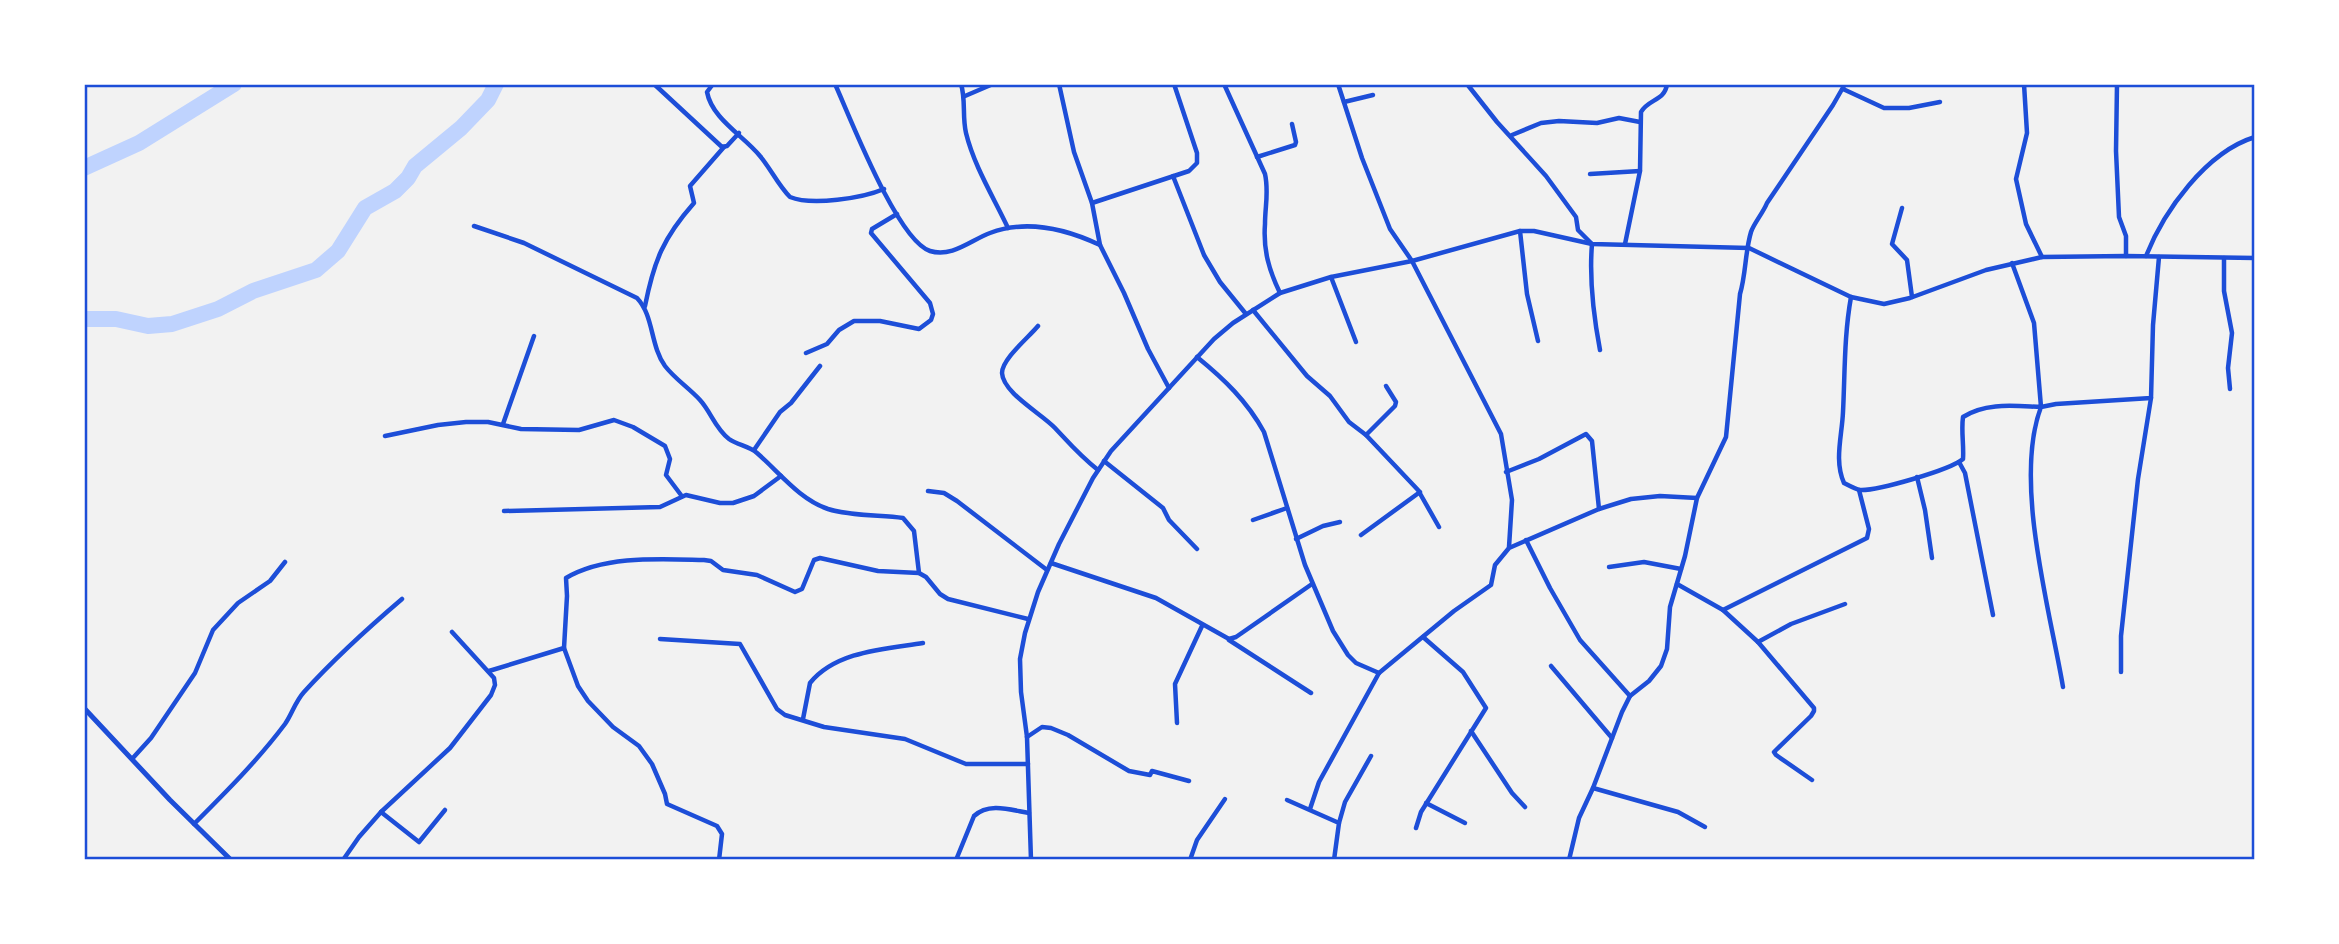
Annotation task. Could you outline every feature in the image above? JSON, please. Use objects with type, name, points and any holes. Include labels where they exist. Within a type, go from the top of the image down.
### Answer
[{"type":"street","points":[[654,84],[715,143],[724,147]]},
{"type":"street","points":[[713,84],[707,92],[712,106],[761,156],[783,190],[798,200],[850,198],[884,189]]},
{"type":"street","points":[[835,84],[870,167],[897,214],[919,244],[929,250],[953,251],[991,233],[1008,229],[1056,228],[1100,245]]},
{"type":"street","points":[[961,84],[965,96],[964,121],[971,148],[1008,229]]},
{"type":"street","points":[[965,96],[993,84]]},
{"type":"street","points":[[1059,84],[1074,152],[1092,204],[1100,245],[1169,388]]},
{"type":"street","points":[[1092,204],[1189,171],[1197,163],[1197,153],[1174,84]]},
{"type":"street","points":[[1224,84],[1265,174],[1268,188],[1265,250],[1268,265],[1280,293]]},
{"type":"street","points":[[1338,84],[1362,158],[1390,229],[1412,261],[1501,434],[1512,500],[1509,548]]},
{"type":"street","points":[[1467,84],[1546,176],[1576,217],[1578,230],[1592,244]]},
{"type":"street","points":[[1625,244],[1640,171],[1641,112],[1644,106],[1663,96],[1667,84]]},
{"type":"street","points":[[2024,84],[2027,133],[2016,179],[2026,224],[2042,257]]},
{"type":"street","points":[[2117,84],[2119,216],[2126,236],[2126,256]]},
{"type":"street","points":[[1569,860],[1579,818],[1630,696],[1650,681],[1661,666],[1667,649],[1670,607],[1697,498],[1726,437],[1740,294],[1751,230],[1844,87],[1884,108],[1909,108],[1940,102]]},
{"type":"street","points":[[1344,102],[1373,95]]},
{"type":"street","points":[[1512,135],[1541,122],[1597,122],[1619,118],[1640,121]]},
{"type":"street","points":[[1257,157],[1295,145],[1292,124]]},
{"type":"street","points":[[739,133],[690,186],[694,203],[667,238],[653,268],[645,307],[654,343],[666,368],[699,400],[727,437],[738,445],[754,450],[803,496],[827,508],[903,518],[914,531],[919,573]]},
{"type":"street","points":[[2146,256],[2155,233],[2191,183],[2234,146],[2255,137]]},
{"type":"street","points":[[1590,174],[1640,171]]},
{"type":"street","points":[[1173,176],[1204,255],[1220,282],[1246,314]]},
{"type":"street","points":[[1902,208],[1892,244],[1907,260],[1912,297]]},
{"type":"street","points":[[806,353],[827,344],[839,330],[854,321],[880,321],[919,329],[931,320],[933,314],[930,303],[871,233],[872,229],[897,214]]},
{"type":"street","points":[[474,226],[524,243],[620,288],[637,298],[645,307]]},
{"type":"street","points":[[1520,231],[1527,294],[1538,341]]},
{"type":"street","points":[[1031,860],[1027,737],[1020,659],[1028,619],[1047,570],[1098,470],[1125,435],[1214,339],[1246,314],[1280,293],[1331,277],[1412,261],[1520,231],[1534,231],[1592,244],[1749,248],[1852,298],[1884,303],[1912,297],[1986,270],[2042,257],[2255,258]]},
{"type":"street","points":[[1592,244],[1589,275],[1591,302],[1600,350]]},
{"type":"street","points":[[2121,672],[2121,636],[2138,480],[2151,398],[2153,325],[2159,257]]},
{"type":"street","points":[[2224,258],[2224,291],[2232,333],[2228,368],[2230,389]]},
{"type":"street","points":[[2012,263],[2034,323],[2041,407],[2032,449],[2036,540],[2063,687]]},
{"type":"street","points":[[1331,277],[1356,342]]},
{"type":"street","points":[[1852,298],[1845,332],[1839,471],[1844,483],[1859,490],[1917,477],[1959,462],[1963,459],[1963,417],[1972,411],[2008,406],[2041,407],[2076,402],[2151,398]]},
{"type":"street","points":[[1253,310],[1307,376],[1330,396],[1349,422],[1366,435],[1420,492],[1439,527]]},
{"type":"street","points":[[1038,326],[1008,358],[1003,369],[1004,382],[1098,470]]},
{"type":"street","points":[[503,424],[534,337]]},
{"type":"street","points":[[1197,357],[1228,383],[1254,414],[1264,432],[1312,584],[1333,631],[1356,663],[1379,673]]},
{"type":"street","points":[[754,450],[780,412],[791,403],[820,366]]},
{"type":"street","points":[[1366,435],[1395,406],[1396,402],[1386,386]]},
{"type":"street","points":[[385,436],[466,422],[488,422],[521,429],[579,430],[614,420],[633,427],[665,446],[670,459],[666,475],[681,495]]},
{"type":"street","points":[[1506,472],[1586,434],[1592,441],[1599,509]]},
{"type":"street","points":[[1104,461],[1163,508],[1169,520],[1197,549]]},
{"type":"street","points":[[1959,462],[1965,473],[1993,615]]},
{"type":"street","points":[[504,511],[652,507],[666,505],[681,495],[733,503],[754,496],[781,476]]},
{"type":"street","points":[[1917,477],[1932,558]]},
{"type":"street","points":[[1723,610],[1867,538],[1869,529],[1859,490]]},
{"type":"street","points":[[928,491],[944,494],[957,501],[1047,570]]},
{"type":"street","points":[[1361,535],[1420,492]]},
{"type":"street","points":[[1310,809],[1319,782],[1379,673],[1491,585],[1494,565],[1509,548],[1599,509],[1631,499],[1660,496],[1697,498]]},
{"type":"street","points":[[1253,520],[1287,508]]},
{"type":"street","points":[[1296,539],[1322,526],[1340,522]]},
{"type":"street","points":[[1526,540],[1580,640],[1630,696]]},
{"type":"street","points":[[719,860],[722,834],[717,826],[667,804],[652,764],[639,746],[613,727],[588,701],[578,686],[564,648],[568,596],[566,578],[632,559],[704,560],[711,561],[723,570],[757,575],[799,592],[806,584],[816,558],[878,571],[919,573],[948,599],[1028,619]]},
{"type":"street","points":[[132,760],[151,738],[195,673],[214,630],[238,603],[270,581],[285,562]]},
{"type":"street","points":[[1609,567],[1644,562],[1681,569]]},
{"type":"street","points":[[1051,563],[1156,597],[1228,639],[1311,693]]},
{"type":"street","points":[[1228,639],[1236,637],[1312,584]]},
{"type":"street","points":[[1677,584],[1723,610],[1759,642],[1814,708],[1811,716],[1774,752],[1812,780]]},
{"type":"street","points":[[194,824],[255,760],[287,721],[293,706],[304,691],[373,623],[402,599]]},
{"type":"street","points":[[1759,642],[1791,624],[1844,604]]},
{"type":"street","points":[[1177,723],[1175,684],[1202,626]]},
{"type":"street","points":[[343,860],[381,812],[450,748],[491,695],[495,685],[494,677],[452,632]]},
{"type":"street","points":[[1416,828],[1426,803],[1486,708],[1464,673],[1423,637]]},
{"type":"street","points":[[660,639],[740,644],[780,712],[824,727],[905,739],[966,764],[1028,764]]},
{"type":"street","points":[[803,719],[810,683],[829,667],[864,652],[922,643]]},
{"type":"street","points":[[489,671],[564,648]]},
{"type":"street","points":[[1551,666],[1612,738]]},
{"type":"street","points":[[84,708],[231,860]]},
{"type":"street","points":[[1027,737],[1042,727],[1051,728],[1129,771],[1150,775],[1152,771],[1189,781]]},
{"type":"street","points":[[1471,731],[1512,793],[1525,807]]},
{"type":"street","points":[[1334,860],[1345,802],[1371,755]]},
{"type":"street","points":[[1593,788],[1678,812],[1705,827]]},
{"type":"street","points":[[1190,860],[1197,840],[1225,799]]},
{"type":"street","points":[[1287,800],[1339,823]]},
{"type":"street","points":[[1426,803],[1465,823]]},
{"type":"street","points":[[956,860],[974,816],[980,811],[988,807],[1029,813]]},
{"type":"street","points":[[381,812],[419,842],[445,810]]},
{"type":"waterway","points":[[84,168],[139,143],[234,84]]},
{"type":"waterway","points":[[84,319],[116,319],[148,326],[172,324],[218,309],[253,291],[316,270],[338,251],[365,208],[395,191],[415,166],[461,128],[488,100],[496,84]]}]
